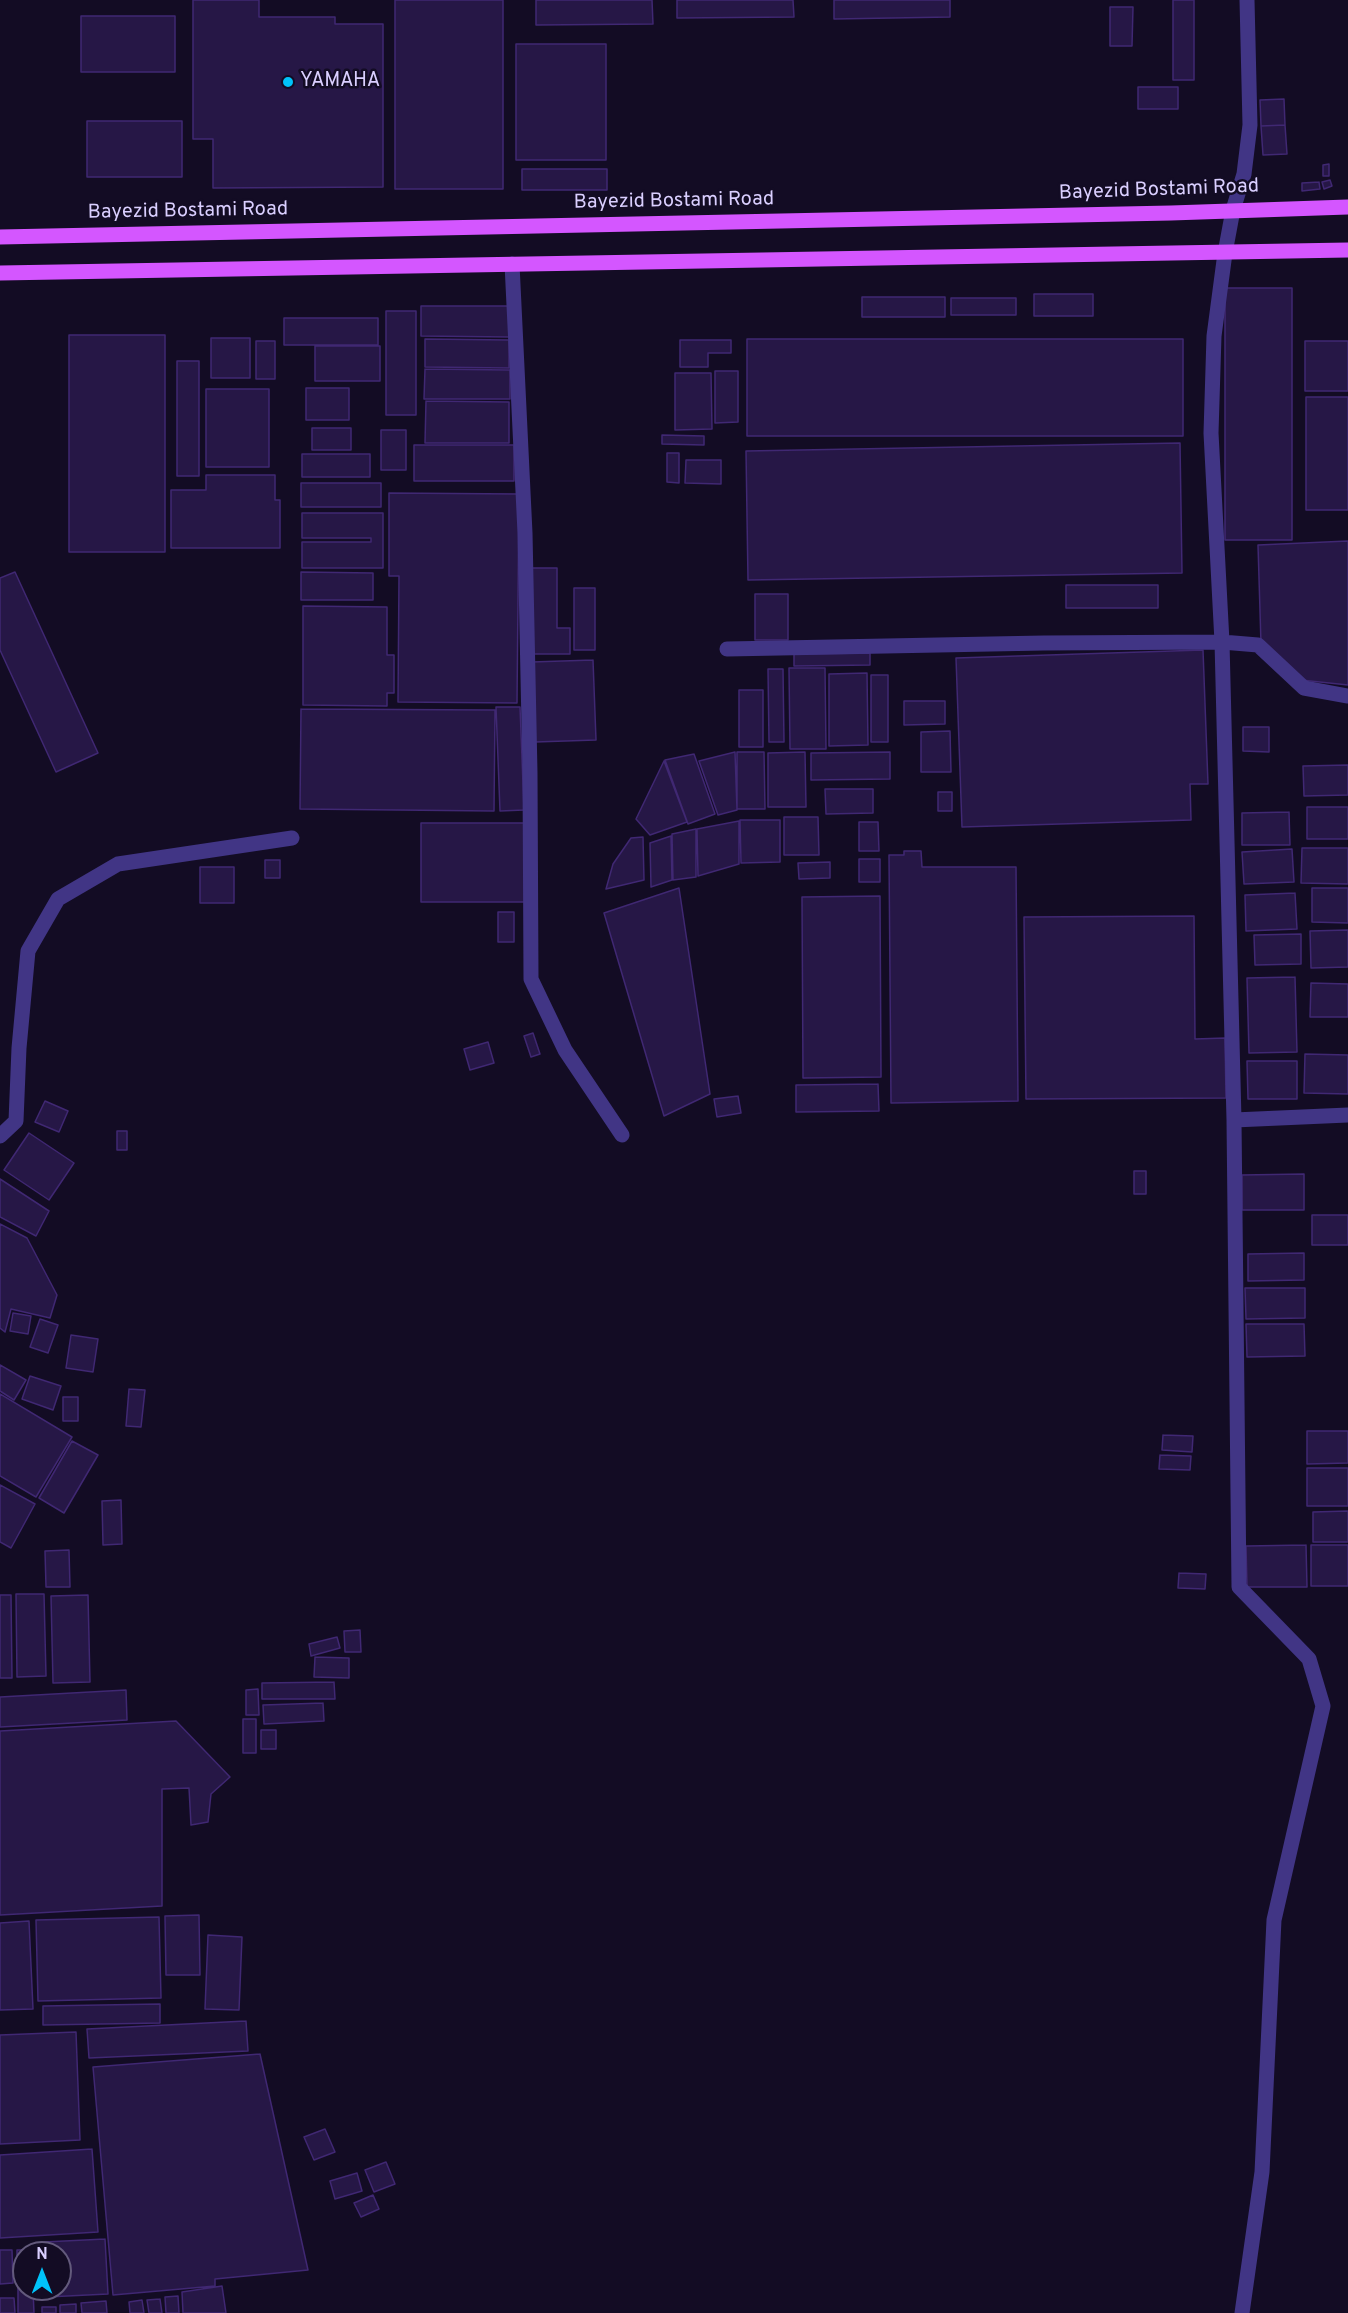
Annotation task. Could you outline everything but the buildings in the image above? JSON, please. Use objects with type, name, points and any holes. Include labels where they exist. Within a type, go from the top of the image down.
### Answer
[{"type":"main road","name":"Bayezid Bostami Road","points":[[0,237],[1172,213],[1348,207]]},
{"type":"main road","points":[[0,273],[1348,250]]},
{"type":"street","points":[[1242,2313],[1262,2172],[1274,1920],[1323,1706],[1309,1659],[1239,1587],[1234,1120],[1222,642],[1211,433],[1214,336],[1225,253],[1233,210],[1244,174],[1250,125],[1247,0]]},
{"type":"street","points":[[512,264],[525,533],[531,979],[565,1050],[622,1135]]},
{"type":"street","points":[[727,649],[1222,642],[1258,645],[1304,688],[1348,696]]},
{"type":"street","points":[[0,1136],[16,1120],[19,1048],[28,951],[58,899],[118,864],[292,838]]},
{"type":"street","points":[[1234,1120],[1348,1116]]},
{"type":"place","name":"YAMAHA","points":[[288,82]]}]
